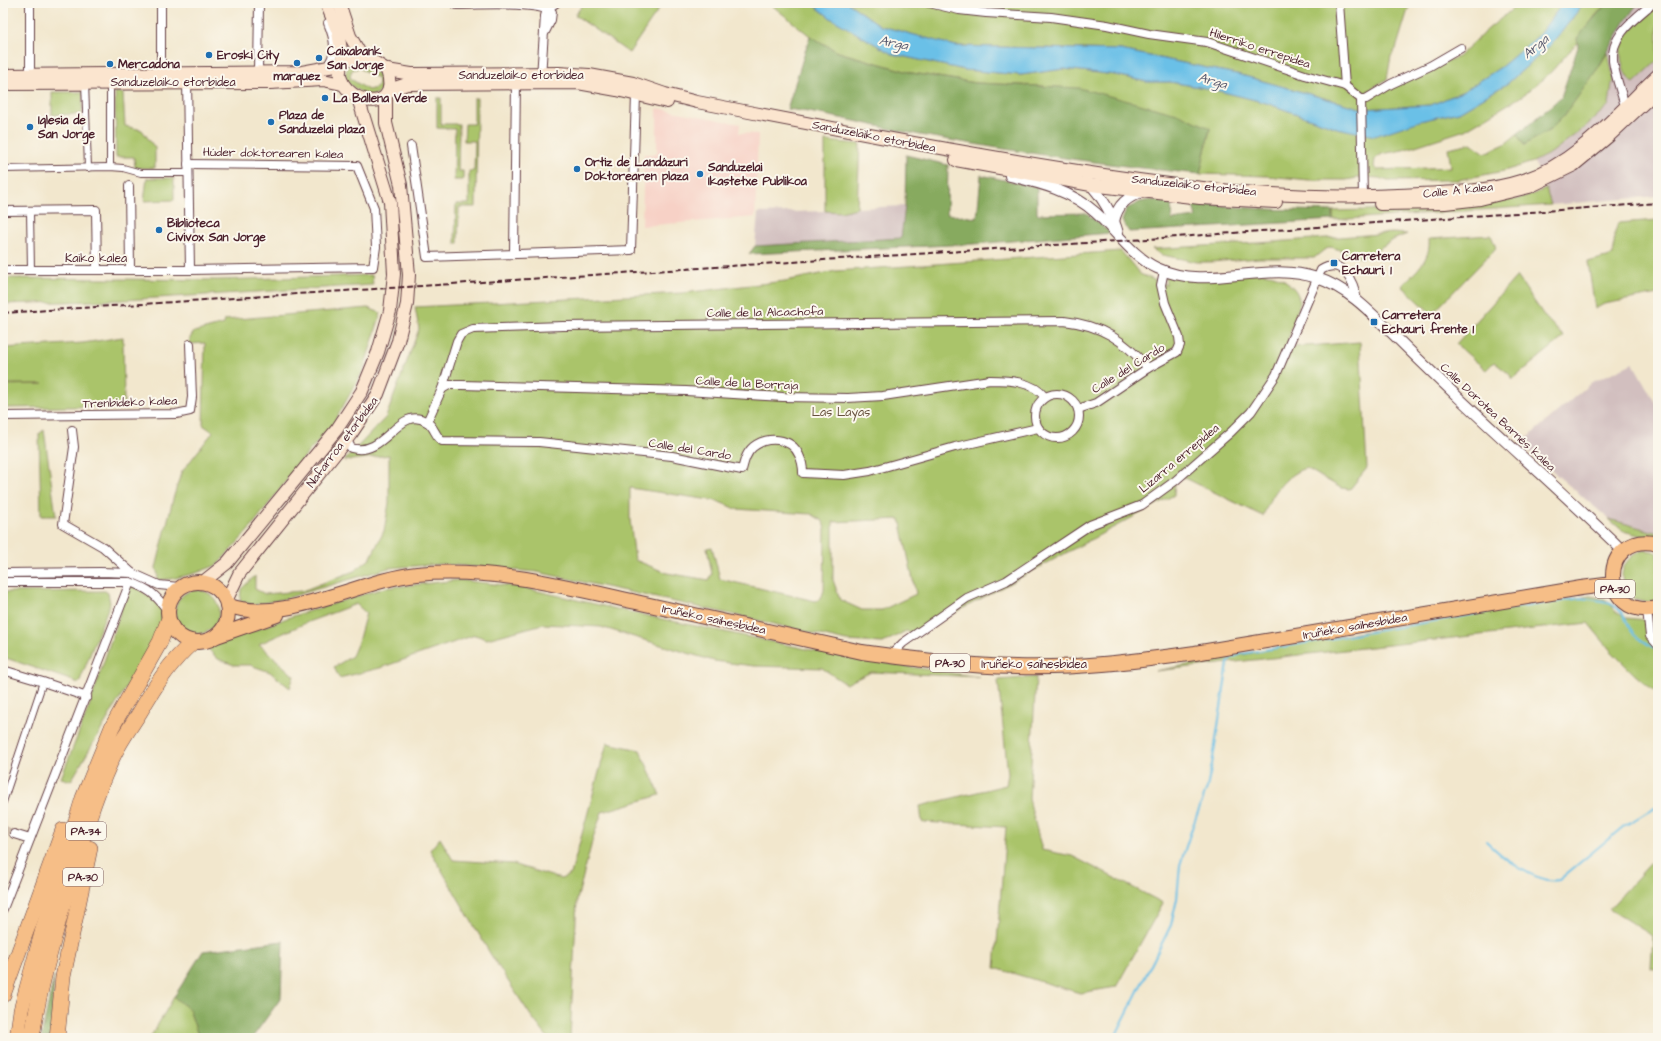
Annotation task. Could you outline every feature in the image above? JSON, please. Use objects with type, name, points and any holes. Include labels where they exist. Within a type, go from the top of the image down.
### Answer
[{"type":"highway","points":[[1623,551],[1634,544],[1646,542],[1658,544]]},
{"type":"highway","name":"PA-30","points":[[1623,551],[1614,565],[1612,574],[1613,584],[1617,594],[1625,603],[1636,609],[1653,609]]},
{"type":"highway","name":"Iruñeko saihesbidea","points":[[217,636],[294,607],[377,581],[416,574],[452,572],[487,574],[559,585],[862,652],[963,664],[1017,667],[1070,666],[1132,661],[1195,652],[1573,589],[1613,584]]},
{"type":"highway","points":[[180,588],[187,584],[203,582],[213,586],[221,592],[227,603],[228,615],[227,622],[223,630],[217,636]]},
{"type":"highway","name":"PA-30","points":[[3,995],[79,787],[96,747],[112,727],[160,642],[168,615],[171,597],[180,588]]},
{"type":"highway","name":"Iruñeko saihesbidea","points":[[227,603],[238,610],[265,612],[294,607]]},
{"type":"highway","points":[[168,615],[177,635],[193,642]]},
{"type":"highway","name":"PA-30","points":[[57,1038],[63,977],[88,855],[101,803],[116,762],[134,722],[158,680],[178,655],[193,642],[201,643],[217,636]]},
{"type":"highway","name":"PA-34","points":[[32,1038],[36,1012],[51,946],[93,807],[111,760],[134,722]]},
{"type":"highway","name":"PA-34","points":[[17,1038],[22,1010],[41,936],[79,812],[112,727]]},
{"type":"highway","name":"PA-30","points":[[3,1002],[14,964]]},
{"type":"main road","points":[[326,3],[338,32],[342,84],[348,91],[358,98],[373,101],[380,100],[387,93],[390,78],[387,70],[376,62],[362,57],[352,58],[341,63]]},
{"type":"main road","points":[[339,3],[350,36],[362,57]]},
{"type":"main road","name":"Sanduzelaiko etorbidea","points":[[3,84],[110,82],[258,72],[302,72],[324,69],[341,63]]},
{"type":"main road","name":"Sanduzelaiko etorbidea","points":[[387,70],[411,74],[516,79]]},
{"type":"main road","name":"Sanduzelaiko etorbidea","points":[[3,75],[161,73],[187,78],[270,83],[323,80],[342,84]]},
{"type":"main road","name":"Calle A kalea","points":[[1362,200],[1488,189],[1524,180],[1545,171],[1571,156],[1658,74]]},
{"type":"main road","name":"Sanduzelaiko etorbidea","points":[[387,93],[407,84],[589,75],[621,81],[697,102],[988,161],[1091,185],[1230,200],[1282,203],[1362,200]]},
{"type":"main road","name":"Sanduzelaiko etorbidea","points":[[541,78],[578,83],[636,95],[696,110],[988,161],[1185,186],[1362,200]]},
{"type":"main road","name":"Calle A kalea","points":[[1362,200],[1452,202],[1480,199],[1530,188],[1574,165],[1610,136],[1658,90]]},
{"type":"main road","name":"Nafarroa etorbidea","points":[[227,603],[239,574],[347,440],[378,394],[398,341],[407,304],[408,275],[401,185],[386,123],[387,93]]},
{"type":"main road","name":"Nafarroa etorbidea","points":[[203,582],[227,564],[336,429],[362,391],[378,352],[390,311],[394,274],[390,202],[358,98]]},
{"type":"street","points":[[30,3],[30,75]]},
{"type":"street","points":[[161,3],[161,73]]},
{"type":"street","points":[[258,72],[259,3]]},
{"type":"street","points":[[322,3],[333,39],[334,50],[333,56],[324,69]]},
{"type":"street","points":[[548,9],[556,3]]},
{"type":"street","name":"Hilerriko errepidea","points":[[929,3],[959,10],[1051,17],[1107,25],[1149,34],[1208,42],[1305,75],[1345,86],[1361,102]]},
{"type":"street","points":[[1339,3],[1345,86]]},
{"type":"street","points":[[1625,106],[1613,60],[1614,46],[1626,26],[1653,3]]},
{"type":"street","points":[[455,4],[530,6],[548,9],[552,12],[553,16],[545,32],[541,78]]},
{"type":"street","points":[[1362,200],[1363,168],[1361,102],[1391,84],[1430,66],[1461,48]]},
{"type":"street","points":[[187,78],[190,270]]},
{"type":"street","points":[[514,253],[516,79]]},
{"type":"street","points":[[85,82],[88,168]]},
{"type":"street","points":[[110,82],[110,167]]},
{"type":"street","points":[[411,146],[427,256],[631,250],[636,95]]},
{"type":"street","points":[[988,161],[1006,175],[1056,188],[1092,209],[1107,210],[1119,205],[1132,196],[1145,191]]},
{"type":"street","name":"Húder doktorearen kalea","points":[[188,164],[358,166]]},
{"type":"street","name":"Kaiko kalea","points":[[3,270],[190,270],[373,267],[376,247],[374,208],[358,166]]},
{"type":"street","points":[[3,169],[110,167],[123,168],[141,173],[188,173]]},
{"type":"street","points":[[1185,186],[1163,187],[1102,179],[1091,185],[1088,193],[1088,203],[1092,209],[1144,261],[1164,271],[1189,278],[1207,279],[1267,272],[1293,273],[1317,278],[1333,284],[1357,300]]},
{"type":"street","points":[[1091,185],[1114,222],[1119,235]]},
{"type":"street","points":[[129,186],[130,270]]},
{"type":"street","points":[[1114,222],[1115,214],[1119,205]]},
{"type":"street","points":[[3,211],[96,210],[97,270]]},
{"type":"street","points":[[30,211],[31,270]]},
{"type":"street","name":"Lizarra errepidea","points":[[890,656],[903,643],[967,598],[1006,581],[1047,555],[1068,538],[1090,524],[1142,506],[1214,448],[1251,412],[1272,381],[1291,343],[1321,270],[1330,266],[1336,266],[1342,269],[1346,273],[1355,290],[1357,300]]},
{"type":"street","name":"Calle del Cardo","points":[[1078,409],[1096,403],[1148,368],[1177,352],[1180,345],[1179,336],[1165,303],[1160,285],[1164,271]]},
{"type":"street","name":"Calle Dorotea Barnés kalea","points":[[1357,300],[1501,438],[1623,551]]},
{"type":"street","name":"Calle de la Alcachofa","points":[[427,422],[442,390],[457,341],[461,334],[473,329],[1031,320],[1064,321],[1078,322],[1094,327],[1115,337],[1130,348],[1148,368]]},
{"type":"street","name":"Trenbideko kalea","points":[[3,416],[176,414],[190,411],[192,398],[190,344]]},
{"type":"street","name":"Calle de la Borraja","points":[[442,390],[449,385],[462,385],[686,392],[783,398],[848,398],[883,396],[990,380],[1005,380],[1028,384],[1040,390],[1045,397]]},
{"type":"street","points":[[1051,394],[1065,395],[1075,403],[1078,409],[1080,416],[1076,429],[1065,437],[1052,438],[1046,436],[1038,428],[1034,414],[1040,401],[1051,394]]},
{"type":"street","points":[[347,440],[352,448],[359,450],[374,447],[395,427],[410,419],[427,422]]},
{"type":"street","name":"Calle del Cardo","points":[[427,422],[442,441],[539,442],[672,456],[742,470],[748,453],[753,447],[768,441],[781,440],[790,444],[799,454],[803,473],[844,475],[870,471],[955,447],[1038,428]]},
{"type":"street","points":[[72,430],[74,446],[63,524],[103,547],[132,573],[159,585],[180,588]]},
{"type":"street","points":[[3,573],[132,573]]},
{"type":"street","points":[[3,582],[130,582],[142,586],[154,594],[168,615]]},
{"type":"street","points":[[3,909],[130,582]]},
{"type":"street","points":[[1653,609],[1650,636],[1658,646]]},
{"type":"street","points":[[3,670],[86,697]]},
{"type":"street","points":[[3,802],[43,682]]},
{"type":"street","points":[[14,834],[30,839]]},
{"type":"shaded area","points":[[1637,3],[1658,3],[1658,196],[1551,205],[1540,173],[1524,145],[1565,115]]},
{"type":"shaded area","name":"Sanduzelai Ikastetxe Publikoa","points":[[657,108],[740,124],[739,133],[758,134],[755,217],[642,226],[644,154],[657,154]]},
{"type":"shaded area","points":[[905,206],[901,238],[755,246],[758,213],[841,212],[857,208]]},
{"type":"shaded area","points":[[1633,363],[1658,408],[1658,533],[1609,519],[1520,444],[1592,382]]},
{"type":"green space","points":[[584,3],[663,3],[629,53],[575,15]]},
{"type":"green space","points":[[769,3],[811,3],[832,19],[892,54],[965,70],[1021,75],[1064,69],[1116,75],[1147,82],[1170,82],[1211,89],[1263,102],[1337,128],[1420,121],[1459,112],[1508,83],[1553,43],[1584,3],[1607,3],[1595,16],[1576,44],[1550,73],[1522,96],[1465,130],[1403,150],[1382,154],[1375,159],[1374,167],[1377,170],[1451,167],[1448,148],[1471,143],[1485,153],[1505,144],[1517,134],[1524,145],[1550,130],[1598,68],[1608,52],[1614,82],[1612,83],[1609,105],[1585,127],[1551,153],[1533,162],[1504,171],[1458,180],[1388,181],[1379,178],[1363,177],[1346,180],[1309,180],[1267,176],[1200,174],[1210,129],[1042,86],[976,83],[912,73],[838,52],[810,36]]},
{"type":"green space","points":[[848,3],[922,3],[955,10],[943,3],[1410,3],[1396,49],[1391,56],[1387,79],[1366,92],[1458,57],[1488,29],[1520,3],[1563,3],[1537,37],[1501,67],[1464,91],[1431,105],[1363,109],[1241,75],[1121,50],[956,46],[881,26]]},
{"type":"green space","points":[[1607,3],[1638,3],[1626,20],[1598,68],[1565,115],[1550,130],[1524,145],[1517,134],[1561,97],[1578,47],[1577,38]]},
{"type":"green space","points":[[1658,5],[1658,60],[1634,83],[1628,78],[1625,71],[1621,56],[1622,47],[1625,39],[1636,24]]},
{"type":"green space","points":[[810,36],[838,52],[912,73],[976,83],[1079,88],[1181,115],[1210,128],[1200,174],[1069,159],[1003,149],[919,135],[825,115],[787,109]]},
{"type":"green space","points":[[353,64],[362,64],[381,76],[382,88],[377,94],[365,94],[346,81],[347,69]],"holes":[[[359,68],[377,78],[379,85],[376,88],[368,90],[351,79],[350,76],[352,70]]]},
{"type":"green space","points":[[52,92],[83,92],[82,114],[52,115]]},
{"type":"green space","points":[[115,92],[123,93],[125,126],[142,130],[155,148],[155,168],[135,168],[134,157],[116,157]]},
{"type":"green space","points":[[437,98],[441,98],[441,124],[459,124],[458,171],[463,171],[463,180],[454,180],[455,129],[437,128]]},
{"type":"green space","points":[[474,98],[477,98],[476,207],[459,207],[458,244],[455,243],[456,204],[469,204],[469,171],[474,171],[475,141],[464,141],[465,124],[474,124]]},
{"type":"green space","points":[[825,141],[860,144],[857,208],[841,212],[825,211]]},
{"type":"green space","points":[[906,155],[948,165],[947,214],[977,218],[981,175],[1037,187],[1037,214],[1086,213],[1111,233],[974,244],[749,254],[755,246],[901,238],[905,206]]},
{"type":"green space","points":[[147,178],[174,178],[174,200],[144,201]]},
{"type":"green space","points":[[1546,189],[1551,205],[1333,220],[1333,211],[1434,208],[1492,203],[1523,198]]},
{"type":"green space","points":[[1150,200],[1171,201],[1172,220],[1196,217],[1192,202],[1245,208],[1333,211],[1333,220],[1129,232],[1122,221],[1126,209],[1140,202]]},
{"type":"green space","points":[[1658,220],[1658,294],[1604,304],[1595,309],[1588,262],[1613,255],[1615,232],[1618,223]]},
{"type":"green space","points":[[1392,233],[1407,234],[1395,239],[1362,258],[1331,247],[1324,250],[1314,258],[1260,258],[1197,262],[1162,255],[1152,249],[1273,242]]},
{"type":"green space","points":[[1491,235],[1496,248],[1432,314],[1402,286],[1425,260],[1429,247],[1429,239]]},
{"type":"green space","name":"Las Layas","points":[[1121,251],[1140,274],[1166,285],[1164,271],[1206,278],[1258,273],[1278,276],[1294,288],[1300,302],[1286,346],[1294,347],[1360,342],[1367,468],[1350,489],[1341,488],[1306,468],[1298,471],[1291,475],[1279,487],[1263,516],[1181,476],[1175,481],[1174,495],[915,634],[906,631],[883,643],[846,641],[740,616],[537,572],[441,564],[389,568],[283,599],[253,605],[240,601],[241,589],[255,576],[255,589],[265,594],[302,591],[354,571],[370,559],[384,531],[389,503],[389,455],[344,461],[386,417],[419,329],[415,307],[683,293],[785,281],[836,271]],"holes":[[[630,488],[717,501],[736,509],[811,514],[823,521],[825,530],[824,590],[821,599],[815,601],[720,579],[712,547],[707,548],[712,574],[709,580],[667,573],[635,560],[630,520]],[[900,519],[916,594],[882,610],[862,610],[840,600],[833,580],[833,522]]]},
{"type":"green space","points":[[372,275],[373,285],[123,300],[3,304],[3,278],[218,280]]},
{"type":"green space","points":[[1517,276],[1545,317],[1564,337],[1513,379],[1494,362],[1486,370],[1456,344]]},
{"type":"green space","points":[[368,308],[381,313],[363,371],[332,426],[309,451],[248,531],[217,565],[196,573],[171,579],[157,580],[158,575],[156,568],[181,473],[213,432],[203,425],[205,343],[190,344],[190,338],[194,332],[224,324],[225,320]]},
{"type":"green space","points":[[123,337],[124,406],[3,408],[3,385],[43,384],[3,384],[3,348],[83,343]]},
{"type":"green space","points":[[44,430],[56,516],[41,516],[39,434]]},
{"type":"green space","points":[[1609,519],[1658,533],[1658,540],[1623,531]]},
{"type":"green space","points":[[1644,550],[1658,553],[1658,599],[1646,602],[1636,600],[1629,594],[1624,585],[1622,575],[1625,565],[1632,556]]},
{"type":"green space","points":[[459,580],[520,587],[643,615],[850,658],[979,677],[871,672],[846,684],[822,668],[754,666],[714,661],[601,627],[543,624],[487,639],[475,635],[380,668],[339,678],[334,667],[352,656],[358,642],[366,613],[356,604],[308,622],[259,644],[294,676],[290,688],[270,672],[250,665],[234,665],[218,659],[207,648],[290,617],[384,588]]},
{"type":"green space","points":[[130,582],[167,610],[150,647],[71,781],[61,778],[89,707]]},
{"type":"green space","points":[[197,590],[209,594],[215,600],[219,612],[215,624],[209,630],[197,634],[185,630],[179,624],[175,612],[179,600],[185,594]]},
{"type":"green space","points":[[105,591],[108,593],[110,603],[79,683],[3,657],[3,592]]},
{"type":"green space","points":[[1590,596],[1605,599],[1616,612],[1626,618],[1658,621],[1658,694],[1634,674],[1612,652],[1588,623],[1155,671],[1362,632]]},
{"type":"green space","points":[[1036,677],[1029,799],[1042,850],[1072,856],[1163,903],[1116,987],[1080,993],[995,968],[1006,827],[922,822],[920,806],[1006,785],[1008,774],[998,680]]},
{"type":"green space","points":[[607,743],[640,750],[660,795],[602,812],[593,838],[577,900],[570,1038],[548,1038],[531,1016],[491,955],[430,850],[440,838],[453,860],[513,864],[561,879],[571,874]]},
{"type":"green space","points":[[1658,855],[1658,970],[1651,968],[1653,936],[1609,909]]},
{"type":"green space","points":[[283,941],[281,998],[252,1038],[199,1038],[189,1009],[174,997],[203,951]]},
{"type":"green space","points":[[54,977],[51,1038],[41,1038]]},
{"type":"green space","points":[[174,997],[189,1009],[199,1038],[150,1038]]},
{"type":"water","name":"Arga","points":[[811,3],[848,3],[881,26],[956,46],[1121,50],[1241,75],[1363,109],[1431,105],[1464,91],[1501,67],[1537,37],[1563,3],[1584,3],[1553,43],[1508,83],[1459,112],[1420,121],[1375,136],[1337,128],[1263,102],[1211,89],[1170,82],[1147,82],[1116,75],[1064,69],[1021,75],[965,70],[892,54],[832,19]]},
{"type":"waterway","points":[[1116,1035],[1171,925],[1177,899],[1180,865],[1207,788],[1228,663],[1231,658],[1241,654],[1487,612],[1581,598],[1603,601],[1616,607],[1622,613],[1634,635],[1658,651]]},
{"type":"waterway","points":[[1486,841],[1510,861],[1530,874],[1540,878],[1559,880],[1624,826],[1658,806]]},
{"type":"tunnel","points":[[3,829],[14,834]]},
{"type":"railway","points":[[3,313],[1148,239],[1658,203]]},
{"type":"place","name":"Eroski City","points":[[209,55]]},
{"type":"place","name":"Caixabank San Jorge","points":[[319,58]]},
{"type":"place","name":"marquez","points":[[297,63]]},
{"type":"place","name":"Mercadona","points":[[110,64]]},
{"type":"place","name":"La Ballena Verde","points":[[325,98]]},
{"type":"place","name":"Plaza de Sanduzelai plaza","points":[[271,122]]},
{"type":"place","name":"Iglesia de San Jorge","points":[[30,127]]},
{"type":"place","name":"Ortiz de Landázuri Doktorearen plaza","points":[[577,169]]},
{"type":"place","name":"Sanduzelai Ikastetxe Publikoa","points":[[700,174]]},
{"type":"place","name":"Biblioteca Civivox San Jorge","points":[[159,230]]},
{"type":"place","name":"Carretera Echauri, 1","points":[[1334,263]]},
{"type":"place","name":"Carretera Echauri, frente 1","points":[[1374,322]]}]
